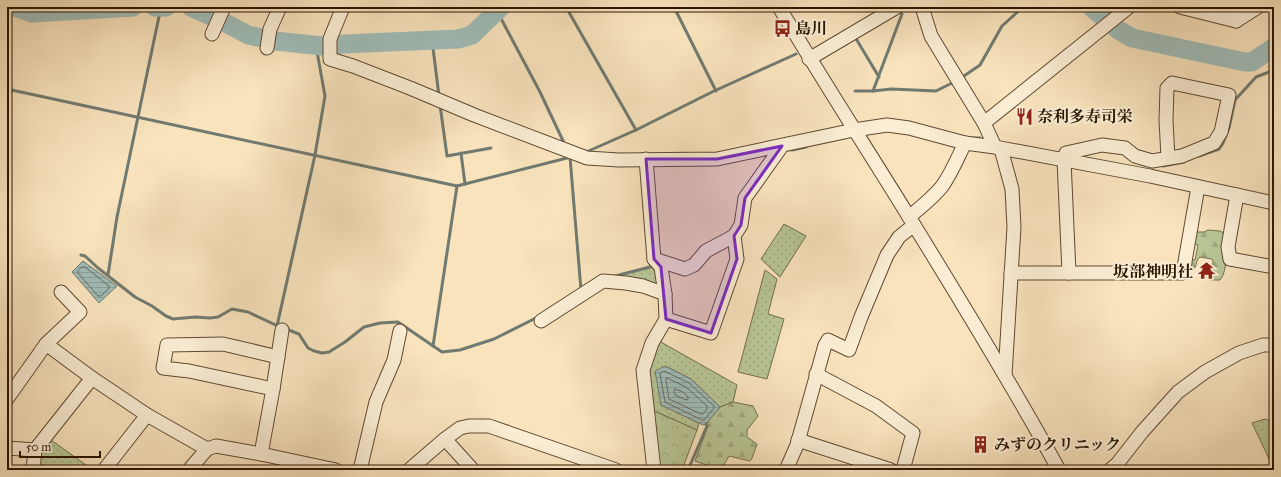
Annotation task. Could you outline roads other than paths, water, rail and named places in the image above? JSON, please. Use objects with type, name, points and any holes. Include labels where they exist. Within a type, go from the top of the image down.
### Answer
[{"type":"street","points":[[212,34],[224,7]]},
{"type":"street","points":[[267,48],[270,29],[280,7]]},
{"type":"street","points":[[343,7],[330,39],[330,59],[403,86],[474,116],[582,157],[604,160],[646,158],[717,159],[854,130],[887,125],[909,128],[965,143],[1150,176],[1274,203]]},
{"type":"street","points":[[779,7],[809,58],[912,221],[1005,376],[1059,470]]},
{"type":"street","points":[[809,58],[897,7]]},
{"type":"street","points":[[922,7],[931,36],[998,148],[1012,189],[1014,228],[1005,376]]},
{"type":"street","points":[[984,123],[1129,7]]},
{"type":"street","points":[[1180,7],[1236,21],[1258,7]]},
{"type":"street","points":[[1231,7],[1236,21]]},
{"type":"street","points":[[1069,273],[1064,160],[1066,152],[1102,145],[1125,148],[1135,156],[1152,161],[1182,156],[1214,143],[1221,132],[1228,95],[1172,83],[1167,88],[1166,120],[1168,158]]},
{"type":"street","points":[[786,470],[798,440],[816,374],[828,340],[849,350],[887,255],[912,221],[943,184],[951,172],[965,143]]},
{"type":"street","points":[[654,259],[685,269],[694,265],[706,252],[734,236],[741,224],[745,198],[782,146]]},
{"type":"street","points":[[646,158],[654,259],[661,266],[665,294],[666,319],[652,343],[643,370],[654,470]]},
{"type":"street","points":[[1150,176],[1152,161]]},
{"type":"street","points":[[1011,273],[1183,273],[1198,187]]},
{"type":"street","points":[[1237,194],[1228,247],[1230,259],[1274,268]]},
{"type":"street","points":[[666,319],[711,332],[737,259],[734,236]]},
{"type":"street","points":[[541,321],[601,277],[643,286],[665,294]]},
{"type":"street","points":[[7,399],[46,344],[80,312],[61,292]]},
{"type":"street","points":[[261,454],[282,330]]},
{"type":"street","points":[[360,470],[376,402],[394,360],[400,331]]},
{"type":"street","points":[[46,344],[92,378],[147,415],[207,449]]},
{"type":"street","points":[[273,389],[190,371],[163,368],[167,345],[223,344],[278,357]]},
{"type":"street","points":[[1110,470],[1117,464],[1142,432],[1178,392],[1205,372],[1239,353],[1264,345],[1274,345]]},
{"type":"street","points":[[816,374],[876,406],[913,433],[903,470]]},
{"type":"street","points":[[34,470],[35,450],[92,378]]},
{"type":"street","points":[[104,470],[147,415]]},
{"type":"street","points":[[409,470],[445,439],[460,428],[469,426],[489,426],[616,470]]},
{"type":"street","points":[[445,439],[473,470]]},
{"type":"street","points":[[798,440],[891,470]]},
{"type":"street","points":[[189,470],[207,449],[216,446],[336,470]]},
{"type":"street","points":[[7,448],[35,450]]},
{"type":"water","points":[[83,261],[117,286],[99,303],[72,272]]},
{"type":"water","points":[[665,366],[691,379],[720,407],[706,424],[703,425],[661,405],[655,371]]},
{"type":"waterway","points":[[15,7],[32,13],[133,7]]},
{"type":"waterway","points":[[155,7],[166,7]]},
{"type":"waterway","points":[[108,275],[117,217],[161,7]]},
{"type":"waterway","points":[[191,7],[248,35],[275,41],[323,46],[458,39],[472,35],[501,7]]},
{"type":"waterway","points":[[566,7],[636,130]]},
{"type":"waterway","points":[[674,7],[716,91]]},
{"type":"waterway","points":[[961,78],[980,65],[1002,26],[1023,7]]},
{"type":"waterway","points":[[1091,7],[1117,29],[1132,38],[1245,62],[1252,62],[1274,47]]},
{"type":"waterway","points":[[497,11],[540,92],[565,145]]},
{"type":"waterway","points":[[873,91],[902,14]]},
{"type":"waterway","points":[[855,37],[879,77]]},
{"type":"waterway","points":[[432,40],[439,96]]},
{"type":"waterway","points":[[277,326],[315,155],[325,96],[316,46]]},
{"type":"waterway","points":[[584,153],[796,54]]},
{"type":"waterway","points":[[1199,156],[1219,149],[1229,128],[1235,100],[1256,77],[1274,70]]},
{"type":"waterway","points":[[855,91],[891,89],[936,91],[954,82]]},
{"type":"waterway","points":[[7,89],[457,186],[571,157]]},
{"type":"waterway","points":[[440,105],[447,156],[491,148]]},
{"type":"waterway","points":[[973,138],[980,138]]},
{"type":"waterway","points":[[792,150],[806,147]]},
{"type":"waterway","points":[[461,153],[465,184]]},
{"type":"waterway","points":[[570,157],[581,290]]},
{"type":"waterway","points":[[1163,166],[1184,162]]},
{"type":"waterway","points":[[433,346],[457,186]]},
{"type":"waterway","points":[[81,255],[85,256],[135,297],[173,319],[218,317],[232,309],[248,312],[280,327]]},
{"type":"waterway","points":[[615,276],[654,266]]},
{"type":"waterway","points":[[286,329],[299,334],[308,348],[322,353],[329,352],[364,327],[380,323],[398,322],[442,352],[460,350],[494,339],[538,317]]},
{"type":"waterway","points":[[688,470],[707,426],[706,424]]},
{"type":"place","name":"島川","points":[[782,28]]},
{"type":"place","name":"奈利多寿司栄","points":[[1024,116]]},
{"type":"place","name":"坂部神明社","points":[[1206,271]]},
{"type":"place","name":"みずのクリニック","points":[[981,444]]}]
